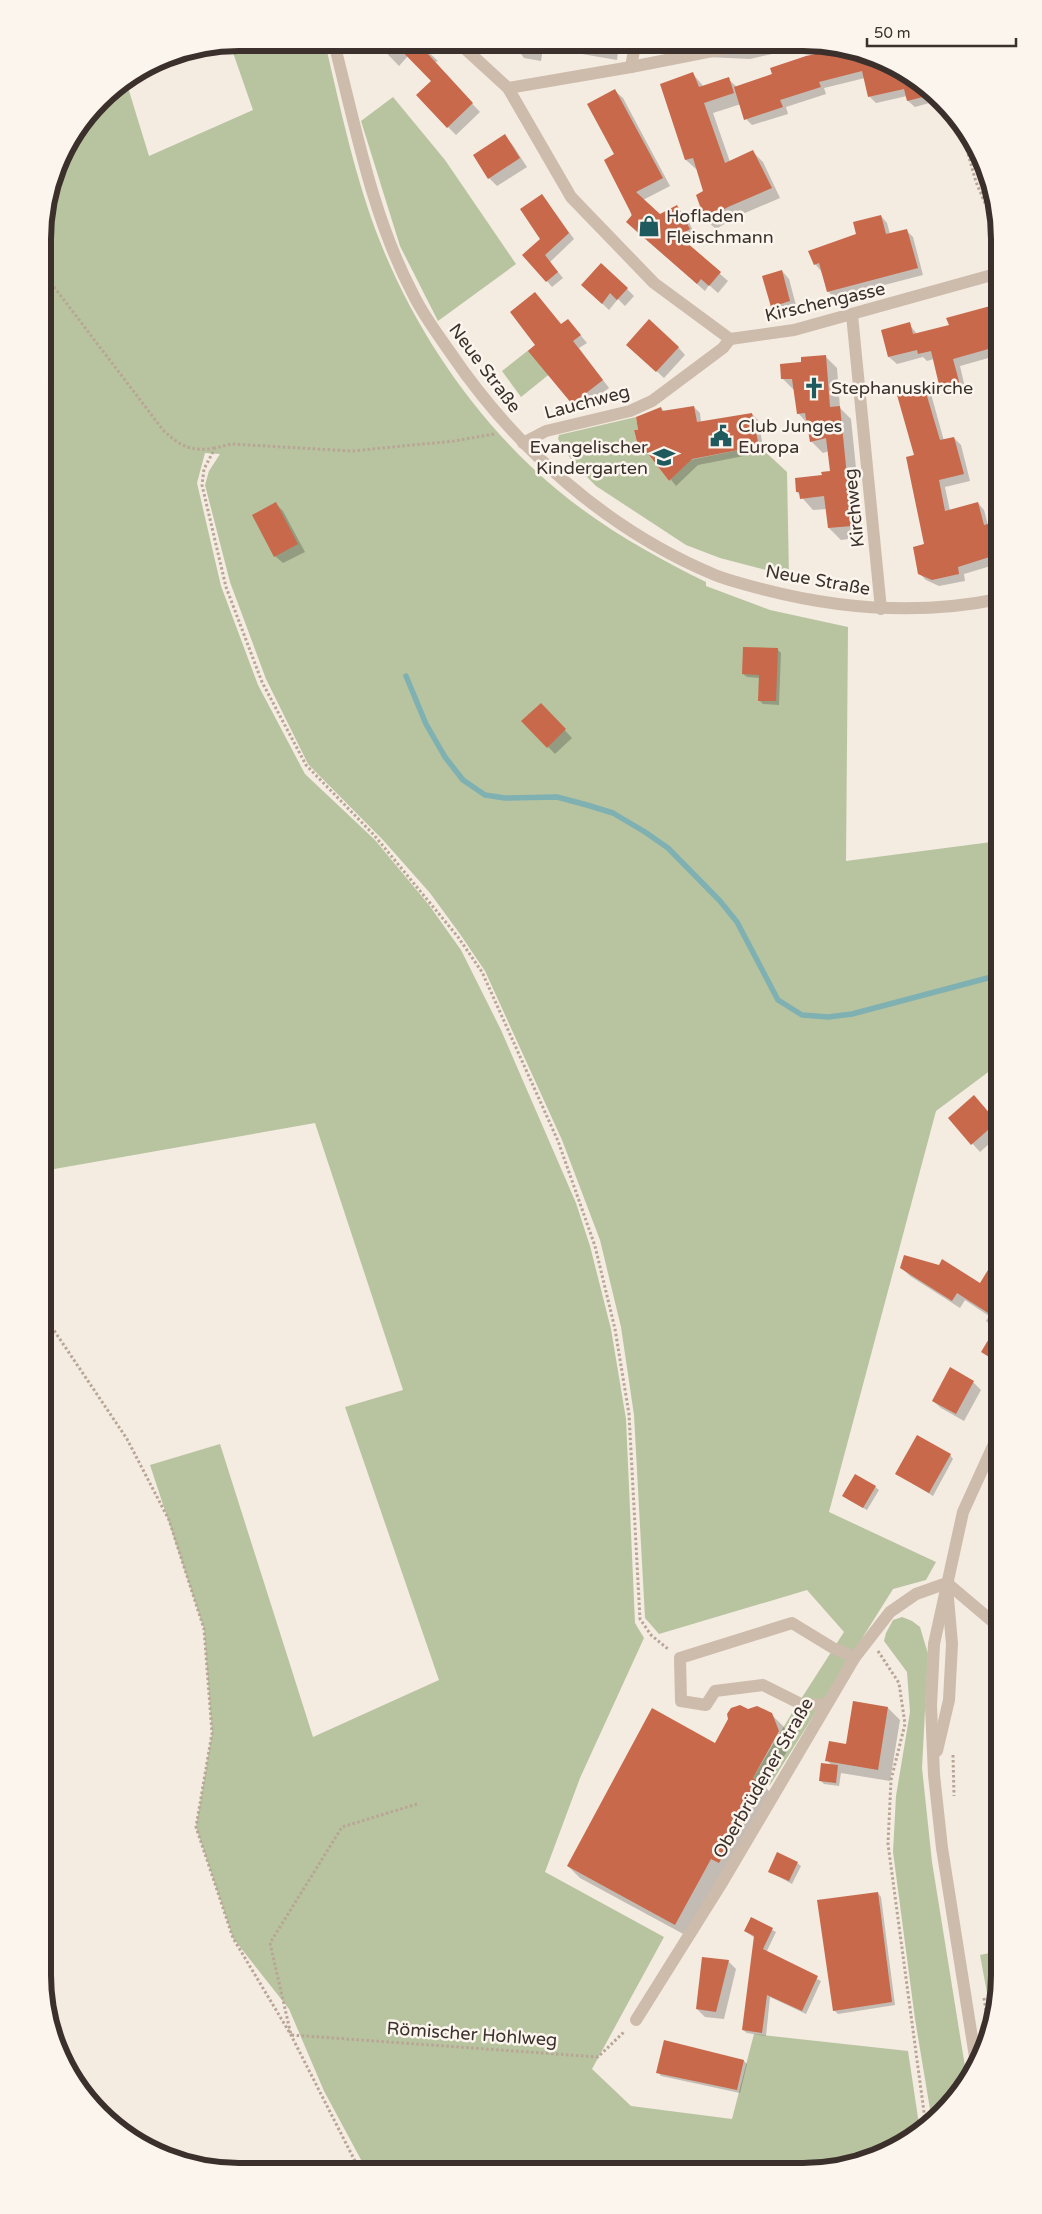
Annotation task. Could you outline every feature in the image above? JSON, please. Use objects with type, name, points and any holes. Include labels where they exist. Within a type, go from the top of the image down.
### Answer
[{"type":"street","name":"Neue Straße","points":[[336,51],[370,183],[387,235],[412,293],[426,318],[475,389],[523,443],[555,474],[613,519],[671,554],[717,576],[796,598],[880,609],[975,604],[991,601]]},
{"type":"street","points":[[468,51],[508,88],[571,197],[654,283],[730,339]]},
{"type":"street","points":[[631,68],[634,51]]},
{"type":"street","points":[[508,88],[631,68],[714,51]]},
{"type":"street","name":"Kirschengasse","points":[[730,339],[794,330],[991,276]]},
{"type":"street","name":"Kirchweg","points":[[852,315],[880,609]]},
{"type":"street","name":"Lauchweg","points":[[523,443],[546,431],[630,411],[652,401],[723,348],[730,339]]},
{"type":"street","points":[[974,2051],[942,1848],[934,1767],[931,1706],[934,1644],[946,1583],[963,1512],[991,1451]]},
{"type":"street","points":[[946,1583],[991,1620]]},
{"type":"street","points":[[934,1767],[949,1700],[952,1644],[946,1583]]},
{"type":"street","name":"Oberbrüdener Straße","points":[[636,2020],[723,1881],[855,1657],[890,1612],[916,1594],[946,1583]]},
{"type":"street","points":[[827,1704],[803,1705],[763,1685],[715,1690],[706,1705],[681,1701],[680,1658],[792,1623],[833,1648],[855,1657]]},
{"type":"path","points":[[965,144],[976,182],[989,215]]},
{"type":"path","points":[[51,283],[163,430],[174,440],[199,451],[248,444],[352,451],[454,442],[500,432],[508,427]]},
{"type":"path","points":[[215,448],[204,469],[202,485],[226,587],[262,682],[306,765],[374,835],[458,937],[482,972],[558,1141],[595,1246],[617,1339],[629,1414],[640,1619],[651,1635],[680,1658]]},
{"type":"path","points":[[51,1326],[127,1439],[169,1520],[204,1629],[212,1733],[196,1828],[233,1938],[291,2035],[355,2163]]},
{"type":"path","points":[[869,1639],[899,1683],[905,1724],[891,1780],[888,1844],[925,2118]]},
{"type":"path","points":[[952,1747],[955,1804]]},
{"type":"path","points":[[291,2035],[270,1943],[342,1827],[417,1804]]},
{"type":"path","points":[[983,1992],[987,2012]]},
{"type":"path","name":"Römischer Hohlweg","points":[[291,2035],[598,2057],[636,2020]]},
{"type":"green space","points":[[327,51],[349,144],[364,195],[381,244],[396,278],[432,345],[476,407],[501,436],[527,463],[572,502],[609,528],[647,551],[706,582],[706,586],[770,610],[848,627],[846,861],[991,842],[991,1070],[936,1111],[829,1512],[936,1562],[926,1580],[893,1589],[770,1785],[753,1778],[844,1632],[807,1590],[659,1634],[645,1618],[634,1415],[621,1327],[600,1240],[562,1140],[485,971],[430,893],[383,840],[308,764],[266,679],[230,582],[205,485],[209,471],[220,454],[205,453],[197,483],[221,586],[258,685],[305,774],[375,840],[429,905],[461,950],[501,1030],[576,1203],[590,1246],[611,1329],[626,1419],[635,1623],[644,1638],[580,1778],[545,1872],[664,1937],[592,2069],[631,2106],[732,2119],[754,2034],[908,2051],[919,2123],[897,2138],[863,2153],[840,2159],[803,2163],[363,2163],[324,2091],[289,2009],[233,1938],[196,1827],[212,1733],[204,1629],[150,1465],[220,1444],[313,1737],[439,1680],[345,1407],[403,1390],[315,1123],[51,1170],[51,239],[55,202],[61,179],[76,145],[106,106],[128,88],[149,156],[253,110],[233,52]]},
{"type":"green space","points":[[393,97],[445,160],[516,264],[438,321],[400,246],[361,121]]},
{"type":"green space","points":[[549,334],[562,364],[521,397],[502,371]]},
{"type":"green space","points":[[636,417],[638,430],[634,430],[638,446],[646,445],[648,454],[669,481],[690,460],[759,446],[787,472],[789,576],[720,558],[686,545],[596,486],[574,464],[558,439],[559,435]]},
{"type":"green space","points":[[902,1617],[920,1627],[928,1654],[922,1768],[932,1862],[966,2070],[944,2099],[931,2113],[915,2019],[893,1852],[896,1796],[910,1712],[907,1672],[884,1641],[893,1620]]},
{"type":"green space","points":[[991,1953],[989,2002],[980,1955]]},
{"type":"building","points":[[402,51],[433,51],[428,54],[473,103],[447,128],[416,95],[431,81]]},
{"type":"building","points":[[827,53],[863,61],[897,76],[925,96],[907,101],[904,89],[868,97],[862,71],[819,82],[821,87],[780,100],[783,107],[744,120],[734,87],[772,74],[770,68],[806,56]]},
{"type":"building","points":[[693,72],[699,87],[729,77],[734,93],[704,103],[725,163],[753,150],[772,188],[728,207],[705,220],[696,195],[703,191],[693,158],[685,160],[660,84]]},
{"type":"building","points":[[615,89],[663,178],[636,192],[660,214],[677,205],[690,229],[679,236],[721,272],[709,286],[701,279],[697,284],[626,222],[632,215],[604,160],[614,154],[587,104]]},
{"type":"building","points":[[505,134],[520,158],[488,179],[473,155]]},
{"type":"building","points":[[542,194],[569,233],[545,255],[558,272],[546,282],[522,255],[540,239],[520,209]]},
{"type":"building","points":[[881,215],[886,234],[907,229],[918,268],[827,292],[819,263],[814,265],[808,251],[856,234],[853,222]]},
{"type":"building","points":[[601,263],[628,288],[617,300],[610,293],[602,304],[581,285]]},
{"type":"building","points":[[782,270],[790,301],[771,307],[762,276]]},
{"type":"building","points":[[535,292],[561,324],[568,319],[581,335],[573,341],[603,380],[572,404],[528,351],[535,345],[510,312]]},
{"type":"building","points":[[991,306],[991,348],[953,359],[960,385],[940,389],[931,351],[918,354],[917,350],[888,357],[881,330],[910,322],[913,334],[949,325],[946,318]]},
{"type":"building","points":[[649,319],[679,347],[656,372],[626,345]]},
{"type":"building","points":[[826,355],[830,407],[840,406],[852,526],[828,528],[824,496],[800,499],[799,492],[796,492],[795,478],[822,475],[821,472],[830,471],[826,438],[810,442],[805,413],[797,414],[792,379],[781,379],[780,364],[801,362],[801,357]]},
{"type":"building","points":[[924,386],[940,440],[954,437],[964,474],[939,480],[945,511],[978,502],[984,525],[991,523],[991,557],[958,567],[959,574],[932,580],[918,574],[913,547],[924,544],[906,457],[914,455],[897,395]]},
{"type":"building","points":[[694,406],[697,422],[752,413],[759,446],[692,459],[669,481],[642,446],[638,446],[634,430],[638,430],[636,417],[661,407],[662,411]]},
{"type":"building","points":[[276,502],[298,544],[274,557],[252,515]]},
{"type":"building","points":[[743,647],[778,648],[776,701],[758,701],[759,675],[742,674]]},
{"type":"building","points":[[541,703],[566,729],[547,748],[521,721]]},
{"type":"building","points":[[974,1095],[991,1115],[991,1127],[971,1145],[948,1118]]},
{"type":"building","points":[[904,1255],[939,1265],[942,1259],[980,1283],[991,1265],[991,1315],[957,1293],[952,1301],[900,1268]]},
{"type":"building","points":[[991,1335],[991,1358],[981,1352]]},
{"type":"building","points":[[950,1367],[974,1381],[956,1414],[932,1401]]},
{"type":"building","points":[[917,1435],[951,1454],[929,1493],[895,1474]]},
{"type":"building","points":[[855,1474],[876,1486],[863,1508],[842,1496]]},
{"type":"building","points":[[853,1701],[888,1707],[878,1770],[825,1761],[829,1741],[846,1744]]},
{"type":"building","points":[[740,1705],[748,1709],[757,1706],[772,1713],[779,1731],[753,1778],[763,1783],[719,1863],[711,1859],[675,1925],[567,1866],[652,1708],[715,1743],[728,1719],[727,1714],[731,1708]]},
{"type":"building","points":[[821,1763],[838,1765],[836,1783],[819,1781]]},
{"type":"building","points":[[777,1852],[798,1862],[789,1881],[768,1872]]},
{"type":"building","points":[[878,1892],[892,2002],[833,2011],[817,1900]]},
{"type":"building","points":[[751,1917],[773,1928],[763,1949],[818,1976],[802,2011],[767,1995],[762,2033],[742,2030],[754,1936],[744,1931]]},
{"type":"building","points":[[702,1957],[729,1960],[716,2012],[696,2009]]},
{"type":"building","points":[[664,2040],[744,2060],[737,2090],[656,2073]]},
{"type":"waterway","points":[[406,676],[426,724],[445,757],[463,780],[485,795],[505,798],[557,797],[587,805],[613,813],[645,832],[668,848],[720,901],[737,922],[778,1000],[802,1015],[828,1017],[852,1014],[991,977]]},
{"type":"place","name":"Hofladen Fleischmann","points":[[649,226]]},
{"type":"place","name":"Stephanuskirche","points":[[814,388]]},
{"type":"place","name":"Club Junges Europa","points":[[721,436]]},
{"type":"place","name":"Evangelischer Kindergarten","points":[[664,457]]}]
